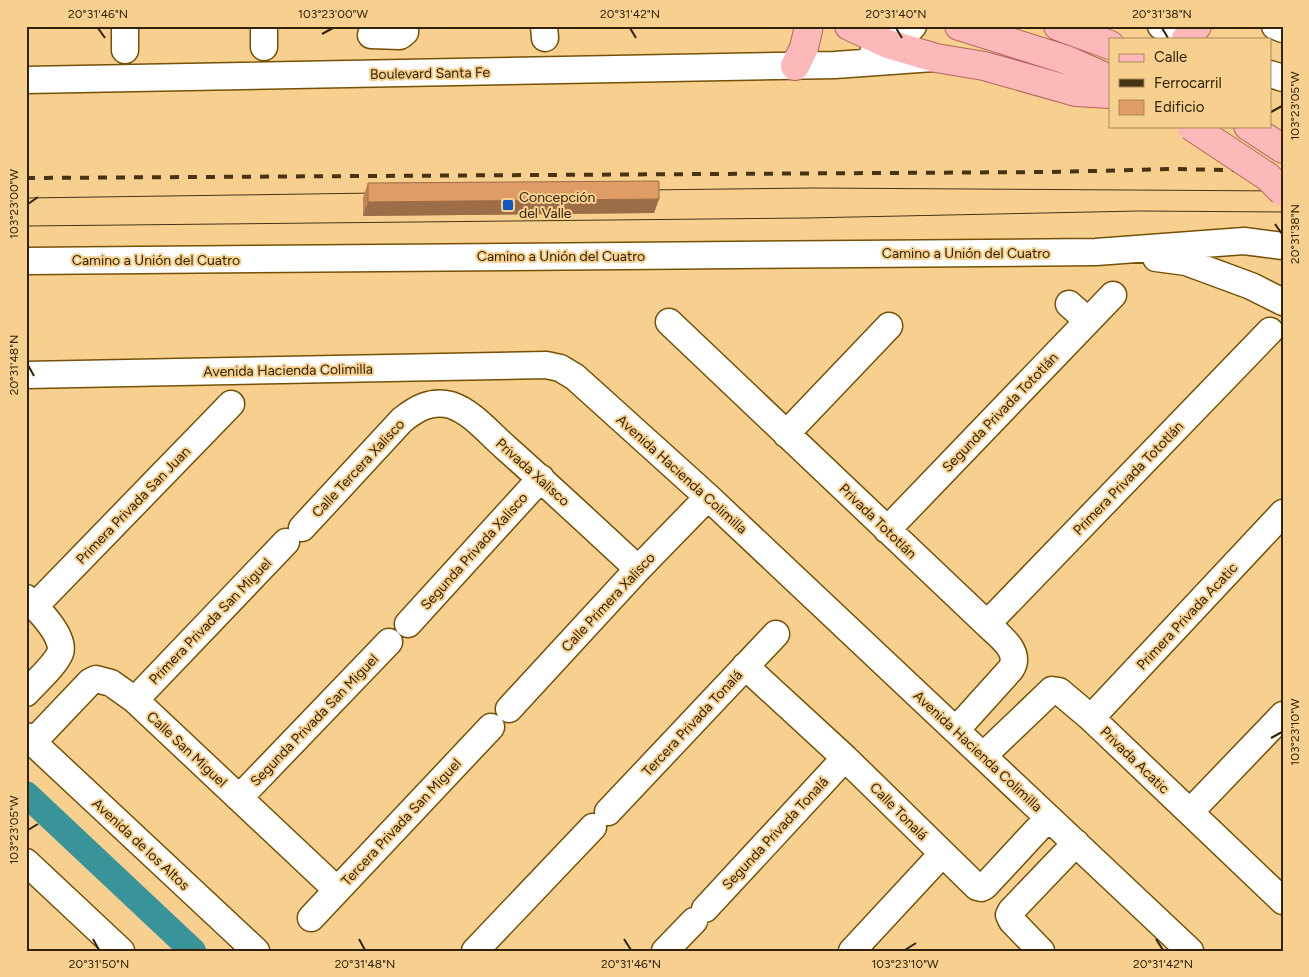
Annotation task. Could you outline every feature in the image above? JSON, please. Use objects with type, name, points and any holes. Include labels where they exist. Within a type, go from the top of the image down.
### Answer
[{"type":"main road","points":[[795,66],[804,48],[809,26]]},
{"type":"main road","points":[[849,26],[888,44],[936,58],[984,66],[1076,92],[1106,86]]},
{"type":"main road","points":[[959,26],[1067,60],[1106,86]]},
{"type":"main road","points":[[1058,26],[1109,44]]},
{"type":"main road","points":[[1097,26],[1104,32],[1109,42]]},
{"type":"main road","points":[[1186,38],[1197,26]]},
{"type":"main road","points":[[1194,128],[1278,185]]},
{"type":"main road","points":[[1251,128],[1283,149]]},
{"type":"street","points":[[371,35],[400,36],[405,32],[405,26]]},
{"type":"street","name":"Boulevard Santa Fe","points":[[835,65],[877,51],[913,26]]},
{"type":"street","points":[[1161,26],[1183,38]]},
{"type":"street","points":[[1275,26],[1283,29]]},
{"type":"street","name":"Boulevard Santa Fe","points":[[26,80],[795,66],[936,58]]},
{"type":"street","name":"Camino a Unión del Cuatro","points":[[26,261],[1096,252],[1244,241],[1283,246]]},
{"type":"street","name":"Camino a Unión del Cuatro","points":[[1096,252],[1186,262],[1251,286],[1283,302]]},
{"type":"street","name":"Segunda Privada Tototlán","points":[[887,530],[1079,312],[1113,295]]},
{"type":"street","name":"Privada Tototlán","points":[[669,322],[987,624],[1011,650],[1015,657],[1014,664],[956,730]]},
{"type":"street","points":[[786,434],[889,326]]},
{"type":"street","name":"Primera Privada Tototlán","points":[[987,624],[1270,331]]},
{"type":"street","name":"Avenida Hacienda Colimilla","points":[[26,375],[546,365],[560,368],[575,377],[708,496],[1190,951]]},
{"type":"street","name":"Primera Privada San Juan","points":[[31,602],[231,404]]},
{"type":"street","name":"Privada Xalisco","points":[[415,410],[427,404],[437,404],[448,405],[465,411],[541,478],[638,569]]},
{"type":"street","name":"Calle Tercera Xalisco","points":[[294,535],[402,420],[415,410]]},
{"type":"street","name":"Segunda Privada Xalisco","points":[[408,624],[541,478]]},
{"type":"street","name":"Calle Primera Xalisco","points":[[509,709],[708,496]]},
{"type":"street","name":"Primera Privada Acatic","points":[[1091,718],[1283,513]]},
{"type":"street","name":"Primera Privada San Miguel","points":[[135,700],[294,535]]},
{"type":"street","points":[[26,693],[58,657],[61,646],[56,634],[31,602]]},
{"type":"street","name":"Tercera Privada Tonalá","points":[[475,951],[776,634]]},
{"type":"street","name":"Segunda Privada San Miguel","points":[[239,798],[389,642]]},
{"type":"street","name":"Calle Tonalá","points":[[745,666],[845,758],[973,884],[981,888],[988,883],[1048,818]]},
{"type":"street","name":"Calle San Miguel","points":[[29,739],[84,687],[96,679],[111,683],[135,700],[337,890]]},
{"type":"street","name":"Privada Acatic","points":[[983,756],[1052,690],[1059,691],[1091,718],[1283,901]]},
{"type":"street","points":[[1190,812],[1283,715]]},
{"type":"street","name":"Tercera Privada San Miguel","points":[[311,918],[490,727]]},
{"type":"street","name":"Avenida de los Altos","points":[[29,739],[256,951]]},
{"type":"street","name":"Segunda Privada Tonalá","points":[[665,951],[845,758]]},
{"type":"street","points":[[1041,951],[1012,921],[1009,915],[1010,911],[1076,844]]},
{"type":"street","points":[[852,951],[942,854]]},
{"type":"street","points":[[26,862],[121,951]]},
{"type":"building","points":[[659,181],[659,199],[368,202],[368,183]]},
{"type":"waterway","points":[[26,794],[193,951]]},
{"type":"tram line","points":[[645,190],[813,188],[1283,191]]},
{"type":"tram line","points":[[26,198],[378,193]]},
{"type":"tram line","points":[[26,226],[806,218],[1139,211],[1283,212]]},
{"type":"railway","points":[[26,178],[1051,172],[1174,169],[1283,171]]},
{"type":"place","name":"Concepción del Valle","points":[[508,205]]}]
